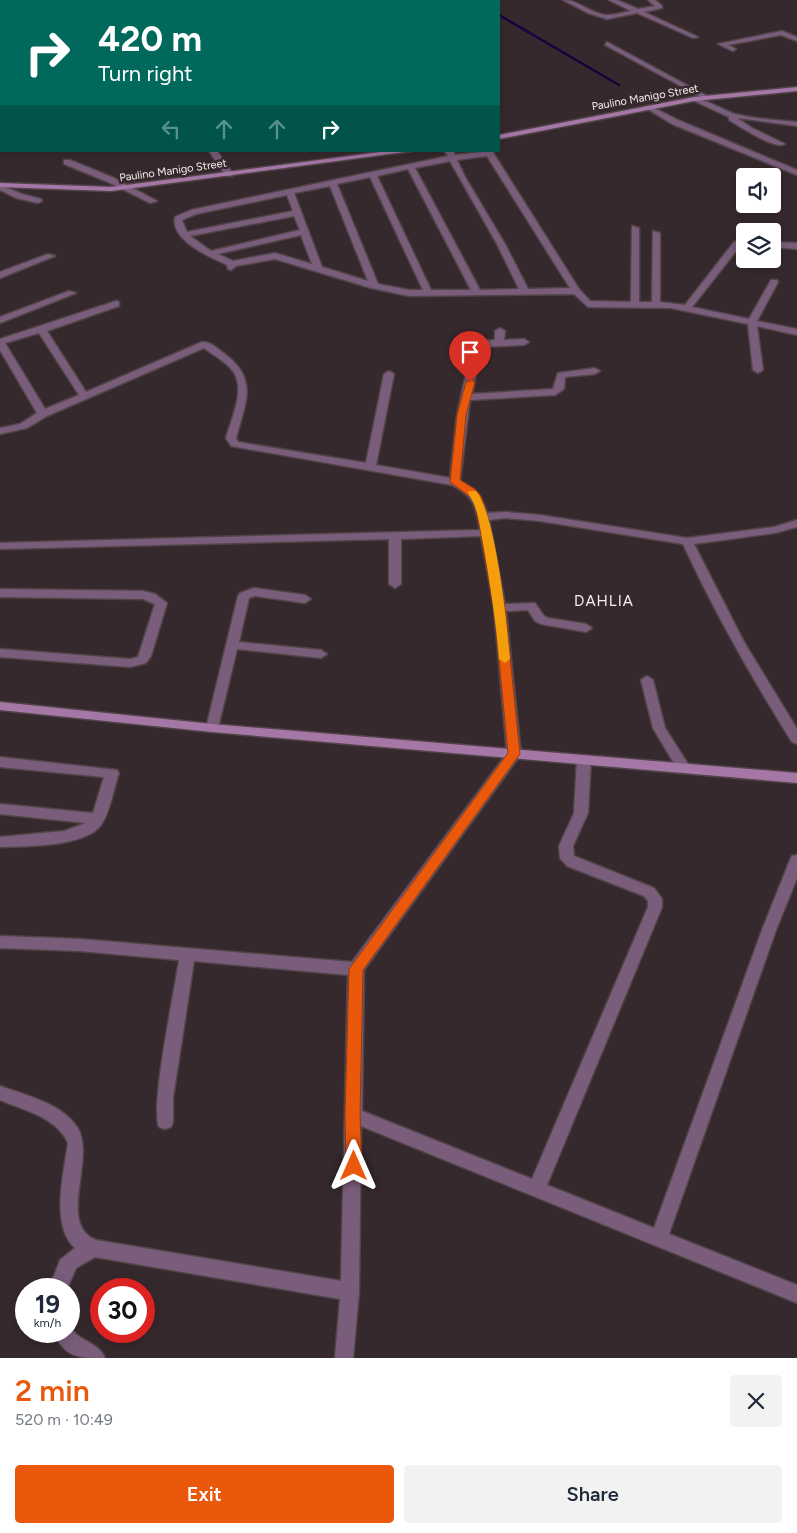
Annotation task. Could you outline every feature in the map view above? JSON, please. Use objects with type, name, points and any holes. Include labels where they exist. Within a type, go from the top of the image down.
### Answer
[{"type":"street","points":[[566,0],[600,16],[609,17],[660,6],[651,0]]},
{"type":"street","points":[[612,0],[695,37]]},
{"type":"street","points":[[733,49],[721,44],[782,32],[797,40]]},
{"type":"street","points":[[607,44],[705,97]]},
{"type":"street","name":"Paulino Manigo Street","points":[[500,137],[705,97],[797,89]]},
{"type":"street","points":[[694,99],[728,115],[749,130],[781,144]]},
{"type":"street","points":[[648,107],[675,122],[797,173]]},
{"type":"street","points":[[728,115],[797,124]]},
{"type":"street","points":[[214,152],[229,174]]},
{"type":"street","name":"Paulino Manigo Street","points":[[0,186],[94,190],[125,188],[400,152]]},
{"type":"street","points":[[576,291],[408,293],[374,286],[275,256],[231,266],[197,246],[185,235],[178,222],[183,216],[373,176],[450,155],[486,152],[491,154],[576,291],[585,302],[593,305],[635,303],[687,308],[797,332]]},
{"type":"street","points":[[450,155],[526,292]]},
{"type":"street","points":[[67,162],[153,201]]},
{"type":"street","points":[[411,167],[477,292]]},
{"type":"street","points":[[373,176],[428,292]]},
{"type":"street","points":[[333,184],[374,286]]},
{"type":"street","points":[[0,186],[19,196],[38,201]]},
{"type":"street","points":[[290,193],[318,269]]},
{"type":"street","points":[[185,235],[296,213]]},
{"type":"street","points":[[635,228],[635,303]]},
{"type":"street","points":[[211,253],[303,232]]},
{"type":"street","points":[[656,233],[656,304]]},
{"type":"street","points":[[687,308],[736,245]]},
{"type":"street","points":[[781,245],[797,246]]},
{"type":"street","points":[[0,275],[51,256]]},
{"type":"street","points":[[758,370],[752,322],[774,282]]},
{"type":"street","points":[[0,320],[72,292]]},
{"type":"street","points":[[44,414],[0,342],[116,304]]},
{"type":"street","points":[[41,329],[85,397]]},
{"type":"street","points":[[499,343],[500,331]]},
{"type":"street","points":[[455,482],[462,415],[468,397],[477,346],[482,343],[524,342]]},
{"type":"street","points":[[0,432],[30,423],[44,414],[205,344],[233,365],[241,379],[242,390],[231,438],[232,442],[245,447],[455,482],[472,491],[477,498],[483,518],[500,608],[514,754],[356,969],[350,1292],[344,1358]]},
{"type":"street","points":[[468,397],[555,392],[560,389],[562,375],[595,370]]},
{"type":"street","points":[[370,467],[389,374]]},
{"type":"street","points":[[483,518],[506,515],[540,518],[687,541],[775,530],[797,523]]},
{"type":"street","points":[[0,546],[486,533]]},
{"type":"street","points":[[395,535],[395,584]]},
{"type":"street","points":[[687,541],[774,705],[797,739]]},
{"type":"street","points":[[212,728],[243,598],[246,594],[254,592],[305,599]]},
{"type":"street","points":[[0,593],[143,595],[152,597],[161,603],[145,656],[137,662],[0,653]]},
{"type":"street","points":[[500,608],[530,606],[535,608],[539,618],[544,621],[586,628]]},
{"type":"street","points":[[232,645],[321,654]]},
{"type":"street","points":[[647,680],[659,728],[683,767]]},
{"type":"street","points":[[0,706],[212,728],[797,778]]},
{"type":"street","points":[[537,1188],[655,906],[655,899],[649,892],[582,866],[567,858],[566,846],[581,813],[584,759]]},
{"type":"street","points":[[0,762],[112,773],[97,819],[88,830],[80,833],[0,842]]},
{"type":"street","points":[[0,809],[97,819]]},
{"type":"street","points":[[659,1238],[769,930],[797,860]]},
{"type":"street","points":[[0,942],[80,945],[356,969]]},
{"type":"street","points":[[165,1122],[166,1098],[188,954]]},
{"type":"street","points":[[0,1093],[61,1120],[74,1134],[76,1143],[69,1213],[76,1238],[95,1248],[350,1292]]},
{"type":"street","points":[[352,1115],[797,1294]]},
{"type":"street","points":[[62,1278],[74,1255],[95,1248]]},
{"type":"street","points":[[71,1343],[96,1358]]},
{"type":"waterway","points":[[500,16],[619,85]]},
{"type":"slow traffic","points":[[473,493],[477,498],[483,518],[500,608],[505,659]]},
{"type":"district","name":"DAHLIA","points":[[604,601]]},
{"type":"route","points":[[354,1166],[352,1115],[356,969],[514,754],[500,608],[483,518],[477,498],[472,491],[455,482],[462,415],[468,397],[470,382]]}]
